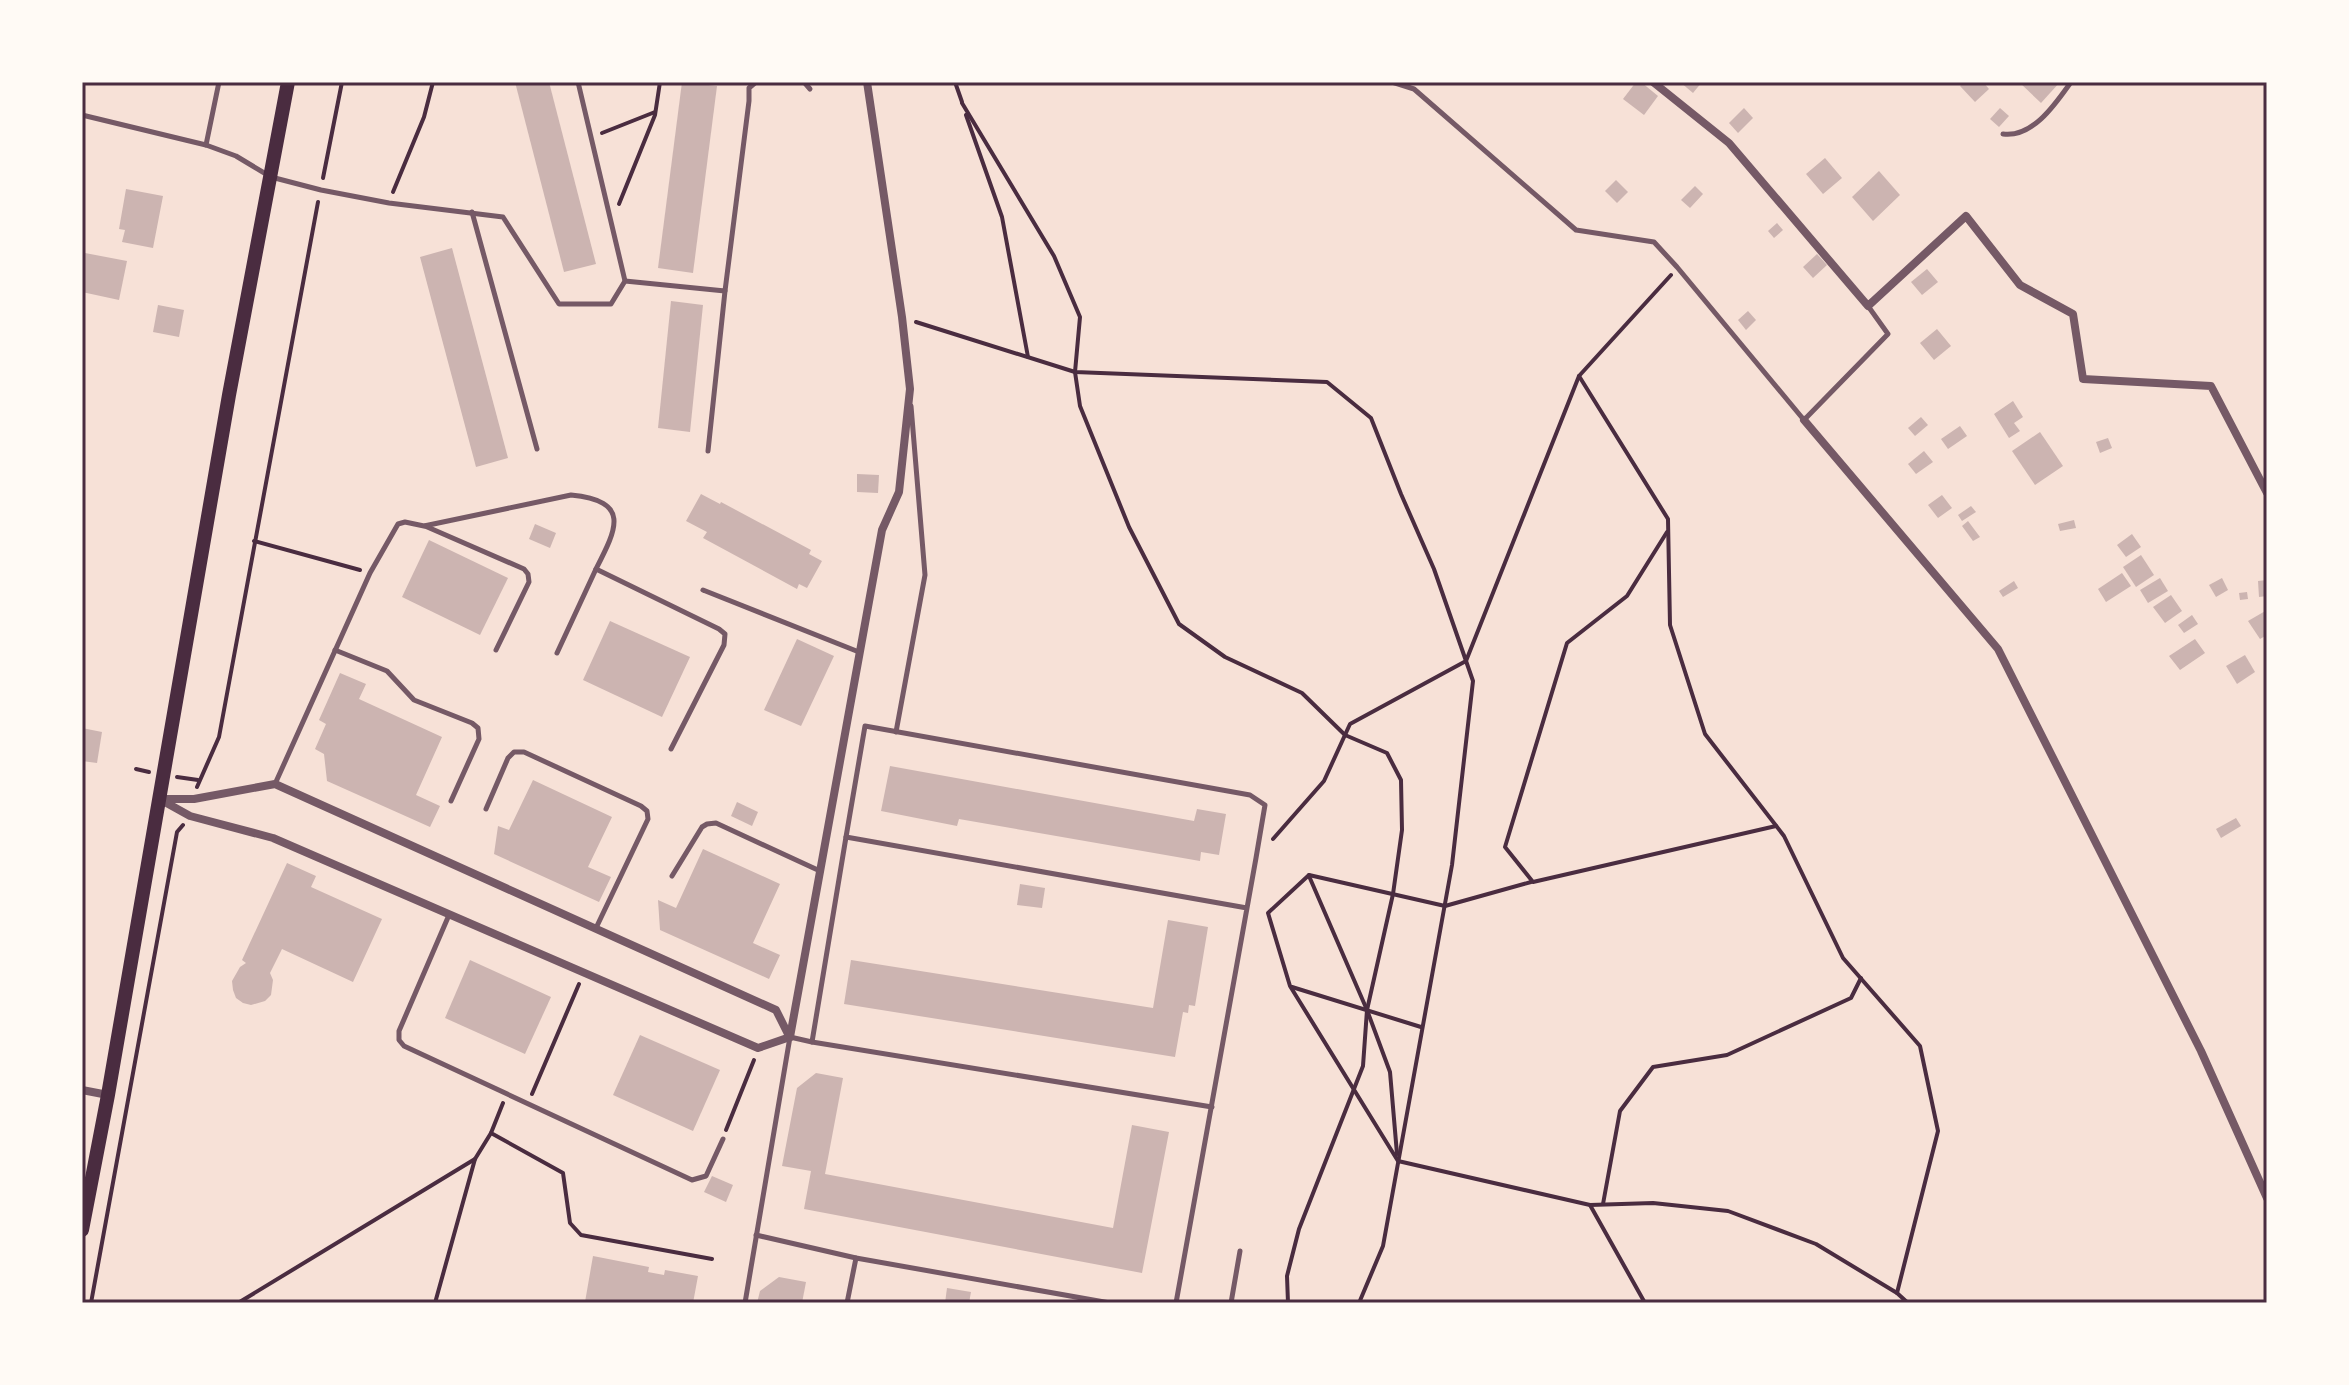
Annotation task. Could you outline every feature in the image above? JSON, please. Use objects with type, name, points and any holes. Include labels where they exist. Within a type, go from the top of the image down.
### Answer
[{"type":"main road","points":[[82,1230],[229,395],[288,82]]},
{"type":"street","points":[[790,1037],[882,530],[899,492],[910,389],[867,82]]},
{"type":"street","points":[[1653,82],[1729,143],[1868,306],[1966,216],[2020,285],[2073,314],[2083,379],[2211,386],[2267,493]]},
{"type":"street","points":[[1804,420],[1998,649],[2201,1051],[2267,1198]]},
{"type":"street","points":[[159,799],[194,799],[275,784],[776,1010],[790,1037]]},
{"type":"street","points":[[159,799],[190,816],[273,838],[758,1048],[790,1037]]},
{"type":"street","points":[[82,1090],[108,1095]]},
{"type":"lane","points":[[206,145],[219,82]]},
{"type":"lane","points":[[82,115],[206,145],[236,156],[271,177],[321,190],[389,203],[503,217],[559,304],[611,304],[625,281],[578,82]]},
{"type":"lane","points":[[708,451],[749,88],[756,82]]},
{"type":"lane","points":[[804,82],[810,89]]},
{"type":"lane","points":[[1392,82],[1414,89],[1576,230],[1654,242],[1804,420],[1888,334],[1868,306]]},
{"type":"lane","points":[[2003,134],[2013,135],[2047,116],[2071,82]]},
{"type":"lane","points":[[472,212],[537,449]]},
{"type":"lane","points":[[625,281],[725,291]]},
{"type":"lane","points":[[896,732],[925,575],[910,389]]},
{"type":"lane","points":[[424,526],[571,495],[603,502],[611,511],[615,525],[613,536],[557,653]]},
{"type":"lane","points":[[275,784],[370,573],[398,524],[405,522],[424,526],[524,569],[528,574],[529,582],[496,650]]},
{"type":"lane","points":[[596,569],[725,634],[724,645],[671,749]]},
{"type":"lane","points":[[703,590],[860,652]]},
{"type":"lane","points":[[335,650],[387,671],[414,700],[478,728],[479,739],[451,801]]},
{"type":"lane","points":[[812,1042],[865,726],[1250,795],[1265,805],[1176,1303]]},
{"type":"lane","points":[[486,809],[508,758],[514,752],[524,752],[647,811],[648,819],[596,928]]},
{"type":"lane","points":[[672,876],[702,827],[716,823],[821,871]]},
{"type":"lane","points":[[846,837],[1247,908]]},
{"type":"lane","points":[[449,915],[399,1031],[399,1040],[410,1050],[692,1180],[706,1176],[723,1139]]},
{"type":"lane","points":[[745,1303],[790,1037],[1212,1107]]},
{"type":"lane","points":[[756,1235],[856,1258],[1070,1299],[1110,1303]]},
{"type":"lane","points":[[1231,1303],[1240,1251]]},
{"type":"lane","points":[[847,1303],[856,1258]]},
{"type":"path","points":[[194,799],[198,780],[219,737],[342,82]]},
{"type":"path","points":[[389,203],[424,117],[433,82]]},
{"type":"path","points":[[611,223],[655,112],[660,82]]},
{"type":"path","points":[[955,82],[1002,217],[1028,358]]},
{"type":"path","points":[[962,103],[1054,256],[1080,317],[1075,372],[1080,406],[1129,527],[1179,624],[1225,657],[1302,693],[1345,735],[1387,753],[1401,780],[1402,830],[1393,894],[1367,1010],[1363,1066],[1299,1229],[1287,1276],[1288,1303]]},
{"type":"path","points":[[616,128],[655,112]]},
{"type":"path","points":[[1256,858],[1324,781],[1350,724],[1466,661],[1579,376],[1677,267]]},
{"type":"path","points":[[902,317],[1075,372],[1327,382],[1371,418],[1434,569],[1473,681],[1452,865],[1383,1246],[1359,1303]]},
{"type":"path","points":[[1579,376],[1668,519],[1670,625],[1705,734],[1784,836],[1843,958],[1920,1046],[1938,1131],[1897,1293]]},
{"type":"path","points":[[1533,882],[1505,847],[1567,643],[1627,596],[1668,530]]},
{"type":"path","points":[[254,541],[370,573]]},
{"type":"path","points":[[91,1303],[177,832],[190,816]]},
{"type":"path","points":[[1309,875],[1445,906],[1533,882],[1777,826]]},
{"type":"path","points":[[1309,875],[1268,913],[1290,986],[1398,1161],[1590,1205],[1653,1203],[1728,1211],[1816,1244],[1897,1293],[1908,1303]]},
{"type":"path","points":[[1309,875],[1390,1072],[1398,1161]]},
{"type":"path","points":[[528,1103],[583,973]]},
{"type":"path","points":[[1603,1204],[1620,1111],[1653,1067],[1727,1055],[1851,998],[1861,978]]},
{"type":"path","points":[[1290,986],[1422,1027]]},
{"type":"path","points":[[723,1139],[758,1048]]},
{"type":"path","points":[[435,1303],[475,1159],[491,1133],[507,1093]]},
{"type":"path","points":[[491,1133],[563,1173],[570,1223],[581,1235],[712,1259]]},
{"type":"path","points":[[238,1303],[475,1159]]},
{"type":"path","points":[[1590,1205],[1642,1303]]},
{"type":"building","points":[[515,82],[549,82],[596,264],[564,272]]},
{"type":"building","points":[[682,82],[717,86],[693,273],[658,268]]},
{"type":"building","points":[[1636,82],[1641,82],[1658,96],[1644,115],[1623,99]]},
{"type":"building","points":[[1680,82],[1702,82],[1693,93]]},
{"type":"building","points":[[1964,82],[1983,82],[1989,89],[1975,102],[1960,86]]},
{"type":"building","points":[[2019,82],[2060,82],[2041,103]]},
{"type":"building","points":[[1744,108],[1753,118],[1738,133],[1729,123]]},
{"type":"building","points":[[2000,108],[2009,116],[1999,127],[1990,119]]},
{"type":"building","points":[[1825,158],[1842,178],[1823,194],[1806,174]]},
{"type":"building","points":[[1879,171],[1900,195],[1873,221],[1852,197]]},
{"type":"building","points":[[1616,180],[1628,192],[1617,203],[1605,191]]},
{"type":"building","points":[[1695,186],[1703,194],[1690,208],[1681,200]]},
{"type":"building","points":[[126,189],[163,196],[153,248],[122,242],[125,230],[119,229]]},
{"type":"building","points":[[1777,223],[1783,230],[1774,238],[1768,231]]},
{"type":"building","points":[[452,248],[508,458],[476,467],[420,257]]},
{"type":"building","points":[[85,253],[127,261],[119,300],[82,292]]},
{"type":"building","points":[[1817,254],[1827,265],[1813,278],[1803,267]]},
{"type":"building","points":[[1927,269],[1938,282],[1922,295],[1911,282]]},
{"type":"building","points":[[671,301],[703,305],[690,432],[658,428]]},
{"type":"building","points":[[158,305],[184,310],[179,337],[153,332]]},
{"type":"building","points":[[1748,311],[1756,320],[1746,330],[1738,320]]},
{"type":"building","points":[[1937,329],[1951,346],[1934,360],[1920,343]]},
{"type":"building","points":[[2013,401],[2023,417],[2014,423],[2020,431],[2009,438],[1994,414]]},
{"type":"building","points":[[1921,417],[1928,425],[1915,436],[1908,428]]},
{"type":"building","points":[[1960,426],[1967,436],[1948,449],[1941,439]]},
{"type":"building","points":[[2040,432],[2063,466],[2035,485],[2012,451]]},
{"type":"building","points":[[2108,438],[2112,448],[2100,453],[2096,442]]},
{"type":"building","points":[[1924,451],[1933,462],[1916,474],[1908,464]]},
{"type":"building","points":[[857,474],[879,475],[878,493],[857,492]]},
{"type":"building","points":[[701,494],[811,550],[809,554],[822,561],[807,588],[799,584],[797,589],[703,538],[707,532],[686,521]]},
{"type":"building","points":[[1942,495],[1952,508],[1938,518],[1928,505]]},
{"type":"building","points":[[1971,506],[1976,512],[1962,521],[1958,515]]},
{"type":"building","points":[[2074,520],[2076,528],[2060,531],[2058,524]]},
{"type":"building","points":[[1968,521],[1980,537],[1973,541],[1962,526]]},
{"type":"building","points":[[535,524],[556,533],[550,548],[529,539]]},
{"type":"building","points":[[2132,534],[2141,547],[2126,557],[2117,545]]},
{"type":"building","points":[[429,540],[508,578],[480,635],[402,597]]},
{"type":"building","points":[[2141,555],[2154,575],[2136,587],[2123,567]]},
{"type":"building","points":[[2122,573],[2131,586],[2106,602],[2098,589]]},
{"type":"building","points":[[2160,578],[2168,591],[2148,603],[2140,590]]},
{"type":"building","points":[[2222,578],[2228,590],[2216,597],[2209,585]]},
{"type":"building","points":[[2267,580],[2267,596],[2259,597],[2258,581]]},
{"type":"building","points":[[2014,581],[2018,588],[2003,597],[1999,591]]},
{"type":"building","points":[[2247,592],[2248,599],[2240,600],[2239,593]]},
{"type":"building","points":[[2171,595],[2182,611],[2165,623],[2153,607]]},
{"type":"building","points":[[2267,610],[2267,635],[2260,639],[2248,621]]},
{"type":"building","points":[[2192,615],[2198,624],[2184,633],[2178,625]]},
{"type":"building","points":[[610,621],[690,657],[662,717],[583,680]]},
{"type":"building","points":[[797,639],[834,656],[801,726],[764,710]]},
{"type":"building","points":[[2195,639],[2205,653],[2180,670],[2169,656]]},
{"type":"building","points":[[2245,655],[2255,672],[2237,684],[2226,666]]},
{"type":"building","points":[[340,673],[366,684],[359,699],[442,737],[416,795],[440,806],[430,827],[327,781],[324,754],[315,749],[326,724],[319,720]]},
{"type":"building","points":[[82,728],[102,732],[97,763],[82,761]]},
{"type":"building","points":[[890,766],[1194,821],[1197,809],[1226,814],[1219,855],[1201,852],[1200,861],[959,819],[957,826],[881,811]]},
{"type":"building","points":[[533,780],[612,817],[588,867],[611,877],[599,902],[494,854],[498,826],[509,830]]},
{"type":"building","points":[[737,802],[758,812],[752,826],[731,816]]},
{"type":"building","points":[[2236,818],[2241,826],[2221,838],[2216,829]]},
{"type":"building","points":[[703,849],[780,884],[753,943],[780,955],[769,979],[660,930],[658,900],[676,908]]},
{"type":"building","points":[[287,863],[316,876],[311,887],[382,919],[353,982],[282,949],[270,973],[273,980],[271,995],[265,1001],[251,1005],[243,1003],[236,998],[232,981],[246,963],[242,960]]},
{"type":"building","points":[[1020,884],[1045,888],[1042,908],[1017,905]]},
{"type":"building","points":[[1168,920],[1208,927],[1195,1006],[1189,1005],[1188,1013],[1183,1012],[1175,1057],[844,1004],[851,960],[1153,1008]]},
{"type":"building","points":[[470,960],[551,997],[525,1054],[445,1018]]},
{"type":"building","points":[[640,1035],[720,1070],[693,1131],[613,1095]]},
{"type":"building","points":[[816,1073],[843,1078],[825,1174],[1113,1228],[1132,1125],[1169,1132],[1142,1273],[804,1209],[811,1171],[782,1166],[797,1088]]},
{"type":"building","points":[[712,1176],[733,1185],[726,1202],[704,1192]]},
{"type":"building","points":[[593,1256],[649,1267],[648,1272],[664,1275],[665,1270],[698,1276],[693,1303],[585,1302]]},
{"type":"building","points":[[779,1277],[806,1282],[802,1303],[757,1303],[760,1291]]},
{"type":"building","points":[[947,1288],[971,1292],[969,1303],[945,1303]]}]
